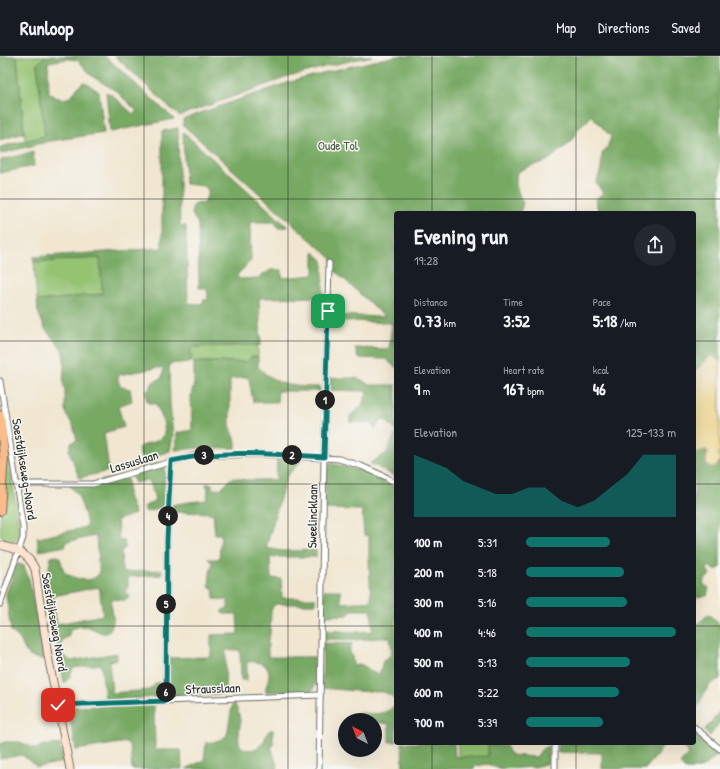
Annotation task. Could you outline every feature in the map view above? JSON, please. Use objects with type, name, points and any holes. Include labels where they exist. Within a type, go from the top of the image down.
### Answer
[{"type":"main road","points":[[0,415],[4,456],[0,511]]},
{"type":"main road","name":"Soestdijkseweg Noord","points":[[0,545],[18,551],[28,557],[35,569],[48,656],[70,769]]},
{"type":"street","name":"Sweelincklaan","points":[[319,769],[329,263]]},
{"type":"street","name":"Soestdijkseweg-Noord","points":[[0,381],[23,538],[18,551]]},
{"type":"street","name":"Lassuslaan","points":[[16,484],[93,484],[192,456],[261,454],[339,459],[361,466],[386,477],[394,483]]},
{"type":"street","points":[[166,701],[167,539],[171,461]]},
{"type":"street","points":[[0,604],[18,551]]},
{"type":"street","name":"Strausslaan","points":[[58,705],[320,695]]},
{"type":"street","points":[[696,729],[720,749]]},
{"type":"street","points":[[555,769],[556,745]]},
{"type":"green space","points":[[0,56],[17,56],[24,133],[0,140]]},
{"type":"green space","points":[[17,56],[46,56],[37,64],[45,136],[25,141]]},
{"type":"green space","points":[[46,56],[105,56],[174,119],[110,132],[106,92],[112,95],[133,114],[137,111],[116,91],[93,77],[78,60],[68,59],[48,62],[49,94],[58,98],[68,98],[84,82],[99,92],[104,133],[50,141],[0,154],[0,147],[45,136],[37,64]]},
{"type":"green space","points":[[115,56],[372,56],[285,78],[179,116]]},
{"type":"green space","name":"Oude Tol","points":[[396,56],[720,56],[720,362],[711,355],[702,366],[696,369],[696,211],[598,211],[596,199],[603,193],[596,183],[601,169],[602,154],[607,148],[611,137],[592,116],[577,130],[571,142],[547,161],[517,172],[516,184],[523,203],[520,211],[394,211],[394,366],[386,359],[358,358],[355,348],[389,349],[392,323],[330,320],[330,315],[385,317],[332,268],[332,259],[183,125],[183,119],[287,83],[330,71]]},
{"type":"green space","points":[[178,128],[180,226],[186,226],[188,303],[203,304],[203,300],[208,300],[207,288],[199,288],[198,224],[192,214],[192,208],[195,204],[205,203],[208,190],[204,186],[185,184],[183,132],[288,227],[278,228],[275,222],[250,222],[251,261],[238,274],[237,277],[240,279],[258,278],[271,270],[282,270],[282,278],[314,275],[314,252],[323,260],[323,297],[259,298],[261,345],[191,347],[191,362],[169,364],[173,436],[170,451],[142,460],[138,449],[139,447],[160,439],[164,434],[163,420],[156,404],[149,403],[147,401],[146,392],[153,382],[162,378],[163,370],[161,368],[156,368],[119,375],[118,379],[120,386],[130,389],[132,401],[118,406],[124,427],[104,433],[109,471],[79,478],[69,450],[71,443],[77,440],[73,425],[67,416],[65,409],[65,390],[63,383],[64,359],[62,349],[45,329],[37,309],[37,301],[102,294],[100,258],[34,262],[33,257],[162,248],[162,131]]},
{"type":"green space","points":[[33,152],[34,166],[0,173],[0,160]]},
{"type":"green space","points":[[100,258],[103,294],[37,301],[34,262]]},
{"type":"green space","points":[[258,345],[258,357],[251,357],[247,362],[191,362],[190,347]]},
{"type":"green space","points":[[251,357],[258,357],[258,367],[273,379],[294,386],[320,387],[320,391],[278,391],[277,402],[253,402],[249,379],[247,377],[230,379],[230,425],[236,441],[236,448],[175,450],[177,433],[192,430],[191,396],[194,384],[194,362],[246,362]]},
{"type":"green space","points":[[328,378],[356,378],[369,385],[394,385],[394,429],[386,421],[381,420],[375,429],[372,423],[350,422],[350,416],[361,407],[367,393],[366,391],[327,390]]},
{"type":"green space","points":[[3,423],[19,526],[18,536],[10,543],[5,541],[0,534]]},
{"type":"green space","points":[[394,437],[394,476],[370,463],[386,454]]},
{"type":"green space","points":[[704,450],[708,452],[708,455],[717,466],[720,460],[720,568],[715,570],[709,566],[707,569],[710,575],[703,584],[709,588],[707,596],[696,598],[696,452]]},
{"type":"green space","points":[[277,458],[302,460],[286,477],[266,548],[282,551],[316,550],[316,557],[270,557],[271,578],[281,579],[282,598],[315,598],[315,604],[276,604],[272,608],[270,634],[268,640],[268,657],[314,657],[315,685],[313,690],[266,692],[269,675],[269,670],[267,667],[256,662],[247,662],[247,680],[241,680],[240,650],[226,650],[225,694],[170,697],[168,696],[169,658],[209,657],[211,656],[211,635],[238,634],[237,614],[224,614],[221,612],[224,609],[228,609],[228,600],[214,599],[213,588],[209,587],[212,563],[208,559],[219,559],[221,534],[215,534],[213,513],[172,512],[172,505],[207,500],[208,489],[206,484],[212,484],[212,489],[218,489],[226,484],[230,479],[236,478],[245,480],[276,480]]},
{"type":"green space","points":[[158,463],[164,464],[165,467],[163,506],[146,512],[144,508],[145,506],[154,502],[155,500],[151,485],[148,480],[135,483],[130,473]]},
{"type":"green space","points":[[328,463],[347,467],[372,474],[394,488],[394,699],[384,692],[322,688],[323,643],[353,644],[350,646],[350,655],[352,655],[353,666],[359,664],[362,665],[373,673],[379,675],[383,661],[391,655],[392,650],[390,637],[354,640],[323,640],[323,630],[354,632],[373,631],[371,610],[351,610],[348,615],[323,616],[324,590],[340,590],[341,603],[371,601],[369,536],[364,535],[362,510],[325,509],[326,464]]},
{"type":"green space","points":[[125,475],[128,482],[128,496],[135,514],[117,520],[119,541],[124,541],[125,548],[121,551],[123,572],[162,570],[161,575],[129,577],[128,588],[126,589],[126,595],[130,595],[128,599],[113,599],[111,601],[113,623],[108,632],[103,633],[86,626],[80,626],[70,631],[68,637],[63,639],[61,646],[57,645],[50,609],[54,608],[57,624],[103,615],[99,587],[53,596],[54,602],[49,602],[44,573],[48,572],[51,557],[57,556],[60,558],[64,572],[83,580],[93,579],[99,572],[97,560],[99,557],[96,536],[65,542],[66,546],[39,551],[37,536],[39,538],[87,526],[78,495],[70,486],[80,486]]},
{"type":"green space","points":[[19,564],[24,566],[29,579],[44,659],[30,656],[17,636],[11,632],[6,594],[16,566]]},
{"type":"green space","points":[[709,614],[720,625],[720,679],[715,681],[707,688],[696,707],[697,662],[696,625]]},
{"type":"green space","points":[[58,651],[71,661],[117,653],[117,660],[109,661],[112,693],[149,690],[156,683],[160,683],[159,697],[105,700],[101,664],[74,668],[69,678],[64,683]]},
{"type":"green space","points":[[233,701],[240,717],[239,740],[241,747],[250,750],[256,748],[262,744],[269,731],[273,730],[273,745],[271,746],[278,769],[186,769],[204,760],[206,743],[220,741],[227,735]]},
{"type":"green space","points":[[154,705],[155,750],[181,750],[182,769],[132,769],[130,747],[127,742],[76,750],[68,707]]},
{"type":"green space","points":[[394,705],[394,742],[389,742],[389,724],[382,723],[381,713],[390,710]]},
{"type":"green space","points":[[720,711],[720,722],[710,736],[704,731]]},
{"type":"green space","points":[[696,736],[718,755],[700,769],[684,769],[680,764],[688,752],[682,745],[696,745]]},
{"type":"green space","points":[[6,742],[20,742],[36,749],[41,746],[60,744],[64,762],[37,767],[22,755],[0,759],[0,744]]},
{"type":"green space","points":[[402,745],[454,745],[455,757],[488,756],[488,745],[506,746],[511,755],[536,757],[542,749],[548,746],[548,763],[535,767],[502,769],[487,764],[476,766],[473,769],[403,769]]},
{"type":"green space","points":[[458,745],[490,745],[490,757],[458,757]]},
{"type":"green space","points":[[558,745],[664,745],[645,769],[602,769],[602,753],[558,752]]},
{"type":"sand","points":[[711,355],[720,362],[720,451],[718,453],[720,460],[717,466],[713,468],[706,464],[708,452],[706,450],[696,452],[696,369]]},
{"type":"route","points":[[58,705],[166,701],[167,539],[171,461],[192,456],[214,455],[261,454],[324,457],[328,311]]}]
